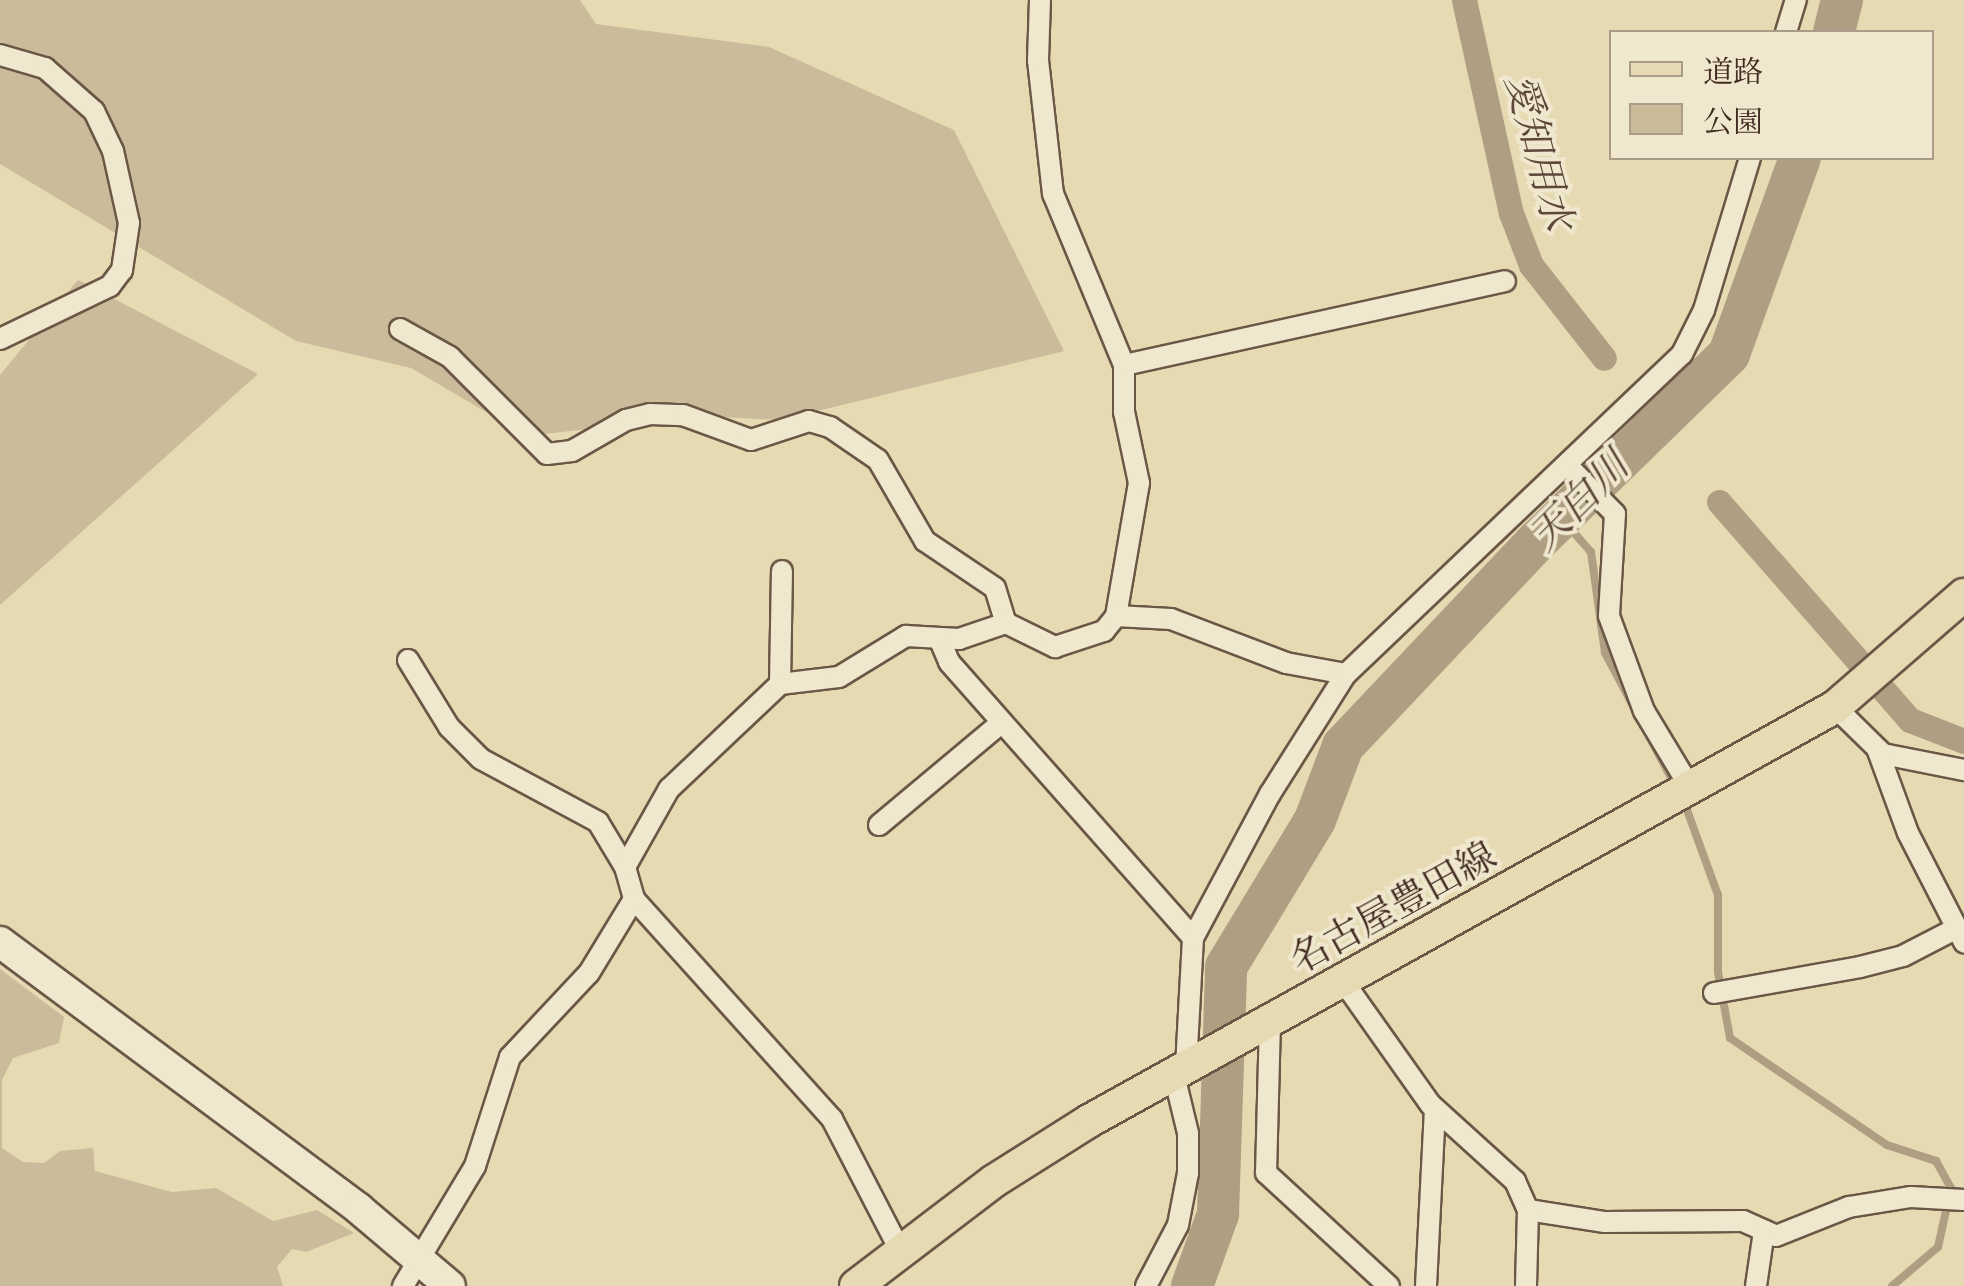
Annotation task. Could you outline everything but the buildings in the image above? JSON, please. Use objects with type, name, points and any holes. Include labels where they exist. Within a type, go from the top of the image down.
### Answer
[{"type":"main road","name":"名古屋豊田線","points":[[856,1286],[899,1248],[1073,1131],[1840,703],[1964,595]]},
{"type":"street","points":[[400,329],[450,357],[546,454],[572,451],[626,420],[650,414],[682,415],[750,440],[809,421],[830,427],[878,460],[926,541],[995,588],[1006,623],[1054,647],[1104,631],[1116,616],[1138,483],[1124,412],[1124,365],[1053,194],[1038,60],[1040,0]]},
{"type":"street","points":[[1787,30],[1796,0]]},
{"type":"street","points":[[0,55],[45,68],[94,111],[113,150],[129,223],[122,270],[110,286],[0,340]]},
{"type":"street","points":[[1146,1286],[1178,1225],[1188,1173],[1186,1068],[1193,938],[1270,794],[1346,674],[1682,354],[1704,310],[1749,160]]},
{"type":"street","points":[[1124,365],[1505,282]]},
{"type":"street","points":[[1568,466],[1615,514],[1609,616],[1644,711],[1691,788]]},
{"type":"street","points":[[780,684],[782,571]]},
{"type":"street","points":[[1116,616],[1171,619],[1286,663],[1346,674]]},
{"type":"street","points":[[625,867],[669,790],[780,684],[839,677],[906,636],[983,635],[1006,623]]},
{"type":"street","points":[[939,638],[950,662],[1193,938]]},
{"type":"street","points":[[408,660],[466,746],[500,772],[598,822],[625,867],[634,899],[832,1119],[899,1248]]},
{"type":"street","points":[[1840,703],[1882,754]]},
{"type":"street","points":[[879,825],[1001,722]]},
{"type":"street","points":[[1714,993],[1860,968],[1960,935],[1908,833],[1878,752],[1964,770]]},
{"type":"street","points":[[409,1272],[476,1166],[510,1057],[589,972],[634,899]]},
{"type":"street","points":[[0,942],[359,1209],[409,1272],[450,1286]]},
{"type":"street","points":[[1343,981],[1434,1109],[1514,1181],[1528,1210],[1526,1286]]},
{"type":"street","points":[[1261,1028],[1266,1174],[1390,1286]]},
{"type":"street","points":[[1426,1286],[1434,1109]]},
{"type":"street","points":[[1528,1210],[1605,1222],[1743,1221],[1776,1236],[1849,1207],[1892,1200],[1956,1199]]},
{"type":"street","points":[[1756,1286],[1764,1231]]},
{"type":"green space","points":[[0,0],[580,0],[596,24],[769,47],[954,130],[1064,351],[780,420],[701,416],[527,436],[411,368],[296,341],[0,164]]},
{"type":"green space","points":[[78,280],[258,374],[0,605],[0,375]]},
{"type":"green space","points":[[0,969],[64,1017],[59,1043],[13,1058],[2,1080],[2,1148],[23,1162],[44,1163],[60,1151],[93,1148],[95,1171],[172,1192],[216,1188],[273,1221],[317,1210],[354,1233],[306,1252],[292,1249],[277,1267],[283,1286],[0,1286]]},
{"type":"waterway","name":"愛知用水","points":[[1464,0],[1511,213],[1531,265],[1604,358]]},
{"type":"waterway","name":"天白川","points":[[1834,30],[1842,0]]},
{"type":"waterway","name":"天白川","points":[[1192,1286],[1218,1214],[1226,967],[1315,820],[1343,746],[1536,542],[1729,354],[1799,160]]},
{"type":"waterway","name":"愛知用水","points":[[1719,502],[1910,720],[1964,741]]},
{"type":"waterway","points":[[1562,519],[1591,552],[1605,653],[1676,787]]},
{"type":"waterway","points":[[1683,799],[1718,895],[1718,972],[1730,1038],[1887,1145],[1936,1161],[1951,1188],[1938,1247],[1892,1286]]}]
